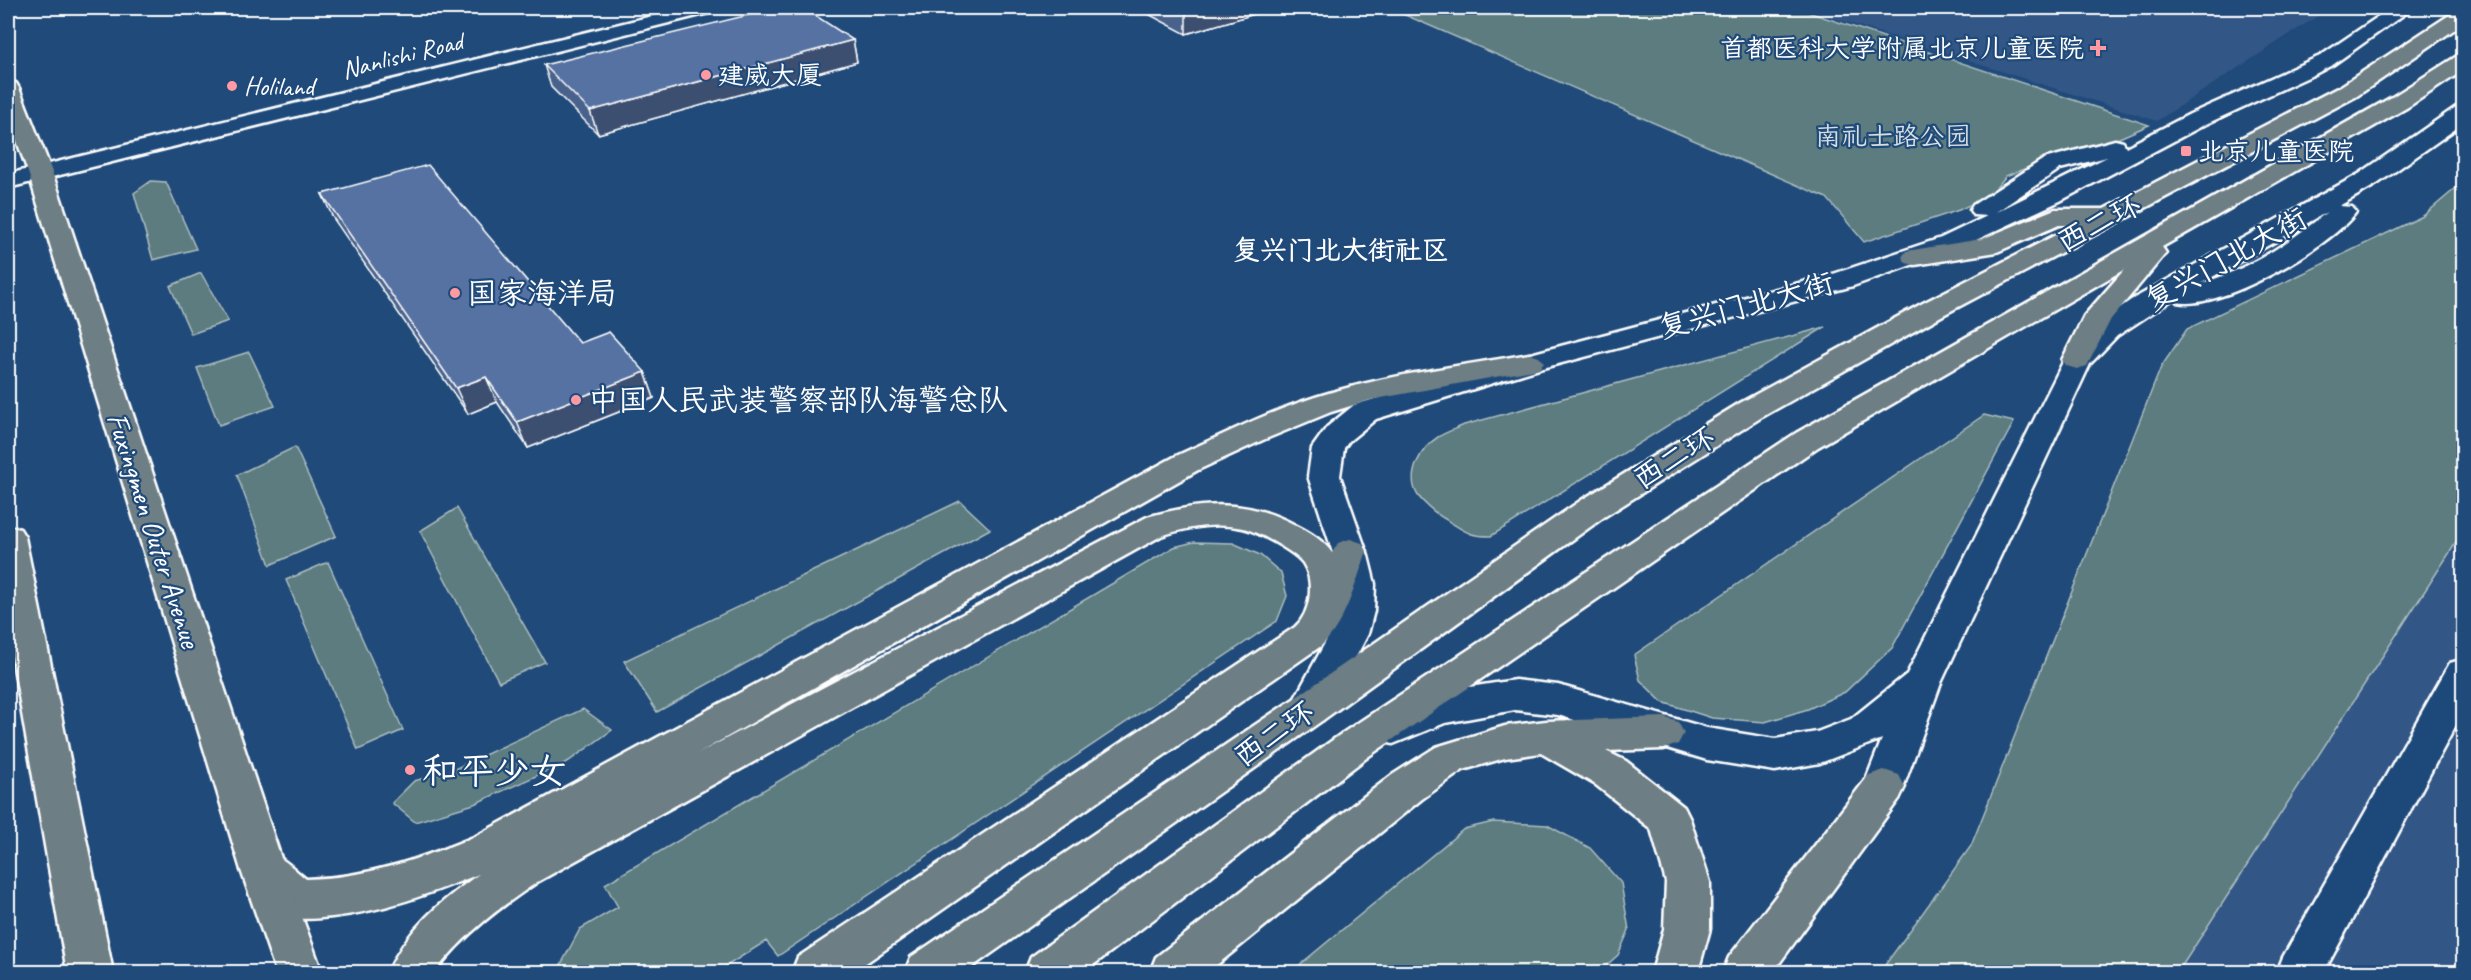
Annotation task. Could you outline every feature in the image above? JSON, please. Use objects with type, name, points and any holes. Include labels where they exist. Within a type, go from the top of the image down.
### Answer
[{"type":"main road","name":"西二环","points":[[928,972],[1309,709],[1592,509],[1741,416],[1933,309],[2349,91],[2463,14]]},
{"type":"main road","name":"西二环","points":[[1048,972],[1355,745],[1807,440],[2400,102],[2463,60]]},
{"type":"main road","name":"Fuxingmen Outer Avenue","points":[[8,88],[40,172],[263,870],[299,972]]},
{"type":"main road","points":[[1915,256],[1988,246],[2055,217],[2112,217]]},
{"type":"main road","points":[[2077,360],[2098,316],[2170,234]]},
{"type":"main road","points":[[263,870],[297,899],[332,899],[387,889],[424,877],[491,849],[1187,463],[1287,420],[1365,392],[1529,363]]},
{"type":"main road","points":[[411,972],[415,962],[455,918],[488,891],[524,868],[1149,528],[1173,520],[1198,516],[1229,515],[1256,519],[1315,555],[1329,592],[1325,613]]},
{"type":"main road","points":[[8,537],[90,972]]},
{"type":"main road","points":[[815,972],[1251,677],[1319,627],[1350,551]]},
{"type":"main road","points":[[1173,972],[1407,787],[1450,758],[1504,742],[1546,737],[1664,733]]},
{"type":"main road","points":[[1546,737],[1611,774],[1669,819],[1688,882],[1687,929],[1674,972]]},
{"type":"main road","points":[[1746,972],[1884,787]]},
{"type":"street","name":"Nanlishi Road","points":[[8,181],[706,8]]},
{"type":"street","name":"复兴门北大街","points":[[1309,709],[1349,634],[1356,611],[1357,584],[1350,551],[1324,476],[1328,448],[1338,434],[1365,412],[1529,363],[1844,280],[1915,256],[1980,230],[2198,119],[2327,60],[2403,8]]},
{"type":"street","name":"复兴门北大街","points":[[1355,745],[1434,711],[1463,703],[1515,695],[1558,700],[1707,744],[1775,755],[1820,747],[1865,730],[1922,683],[2077,360],[2107,330],[2141,306],[2209,291],[2247,277],[2284,257],[2352,205],[2408,152],[2463,112]]},
{"type":"street","points":[[2300,972],[2463,673]]},
{"type":"street","points":[[1884,787],[1922,683]]},
{"type":"shaded area","name":"首都医科大学附属北京儿童医院","points":[[1802,8],[2330,8],[2157,121]]},
{"type":"shaded area","points":[[2463,457],[2463,972],[2012,972]]},
{"type":"green space","name":"南礼士路公园","points":[[1389,8],[1796,8],[2149,125],[2094,149],[2057,156],[2006,176],[1990,195],[1959,210],[1864,242],[1827,198]]},
{"type":"green space","points":[[151,181],[166,182],[196,249],[153,260],[134,193]]},
{"type":"green space","points":[[2463,182],[2463,532],[2178,972],[1880,972],[1971,846],[2161,367],[2187,329],[2423,216]]},
{"type":"green space","points":[[201,273],[228,321],[191,334],[170,286]]},
{"type":"green space","points":[[1825,327],[1491,536],[1471,534],[1462,530],[1441,517],[1417,494],[1413,478],[1421,455],[1438,437],[1464,425]]},
{"type":"green space","points":[[249,352],[275,406],[219,425],[197,368]]},
{"type":"green space","points":[[1984,415],[2014,422],[1892,648],[1845,692],[1808,709],[1765,722],[1712,718],[1662,702],[1640,680],[1634,655]]},
{"type":"green space","points":[[295,447],[336,536],[270,565],[237,475]]},
{"type":"green space","points":[[960,501],[990,529],[657,712],[624,661]]},
{"type":"green space","points":[[457,508],[545,662],[499,682],[420,531]]},
{"type":"green space","points":[[1194,542],[1233,543],[1260,555],[1281,573],[1287,596],[1277,621],[778,956],[766,941],[717,972],[557,972],[580,929],[618,907],[605,884],[1174,547]]},
{"type":"green space","points":[[328,562],[403,730],[358,750],[286,580]]},
{"type":"green space","points":[[583,709],[612,730],[569,761],[474,804],[415,822],[392,803],[414,781],[448,772]]},
{"type":"green space","points":[[1493,822],[1547,825],[1590,848],[1621,883],[1629,930],[1618,955],[1599,972],[1291,972],[1464,829]]},
{"type":"building","points":[[777,8],[804,8],[853,40],[590,111],[544,65]]},
{"type":"building","name":"国家海洋局","points":[[428,165],[580,343],[609,332],[645,372],[517,422],[486,377],[456,388],[322,194]]},
{"type":"place","name":"首都医科大学附属北京儿童医院","points":[[2098,48]]},
{"type":"place","name":"建威大厦","points":[[706,75]]},
{"type":"place","name":"Holiland","points":[[232,86]]},
{"type":"place","name":"北京儿童医院","points":[[2186,151]]},
{"type":"place","name":"国家海洋局","points":[[455,293]]},
{"type":"place","name":"中国人民武装警察部队海警总队","points":[[576,400]]},
{"type":"place","name":"和平少女","points":[[410,770]]},
{"type":"district","name":"复兴门北大街社区","points":[[1341,250]]}]
